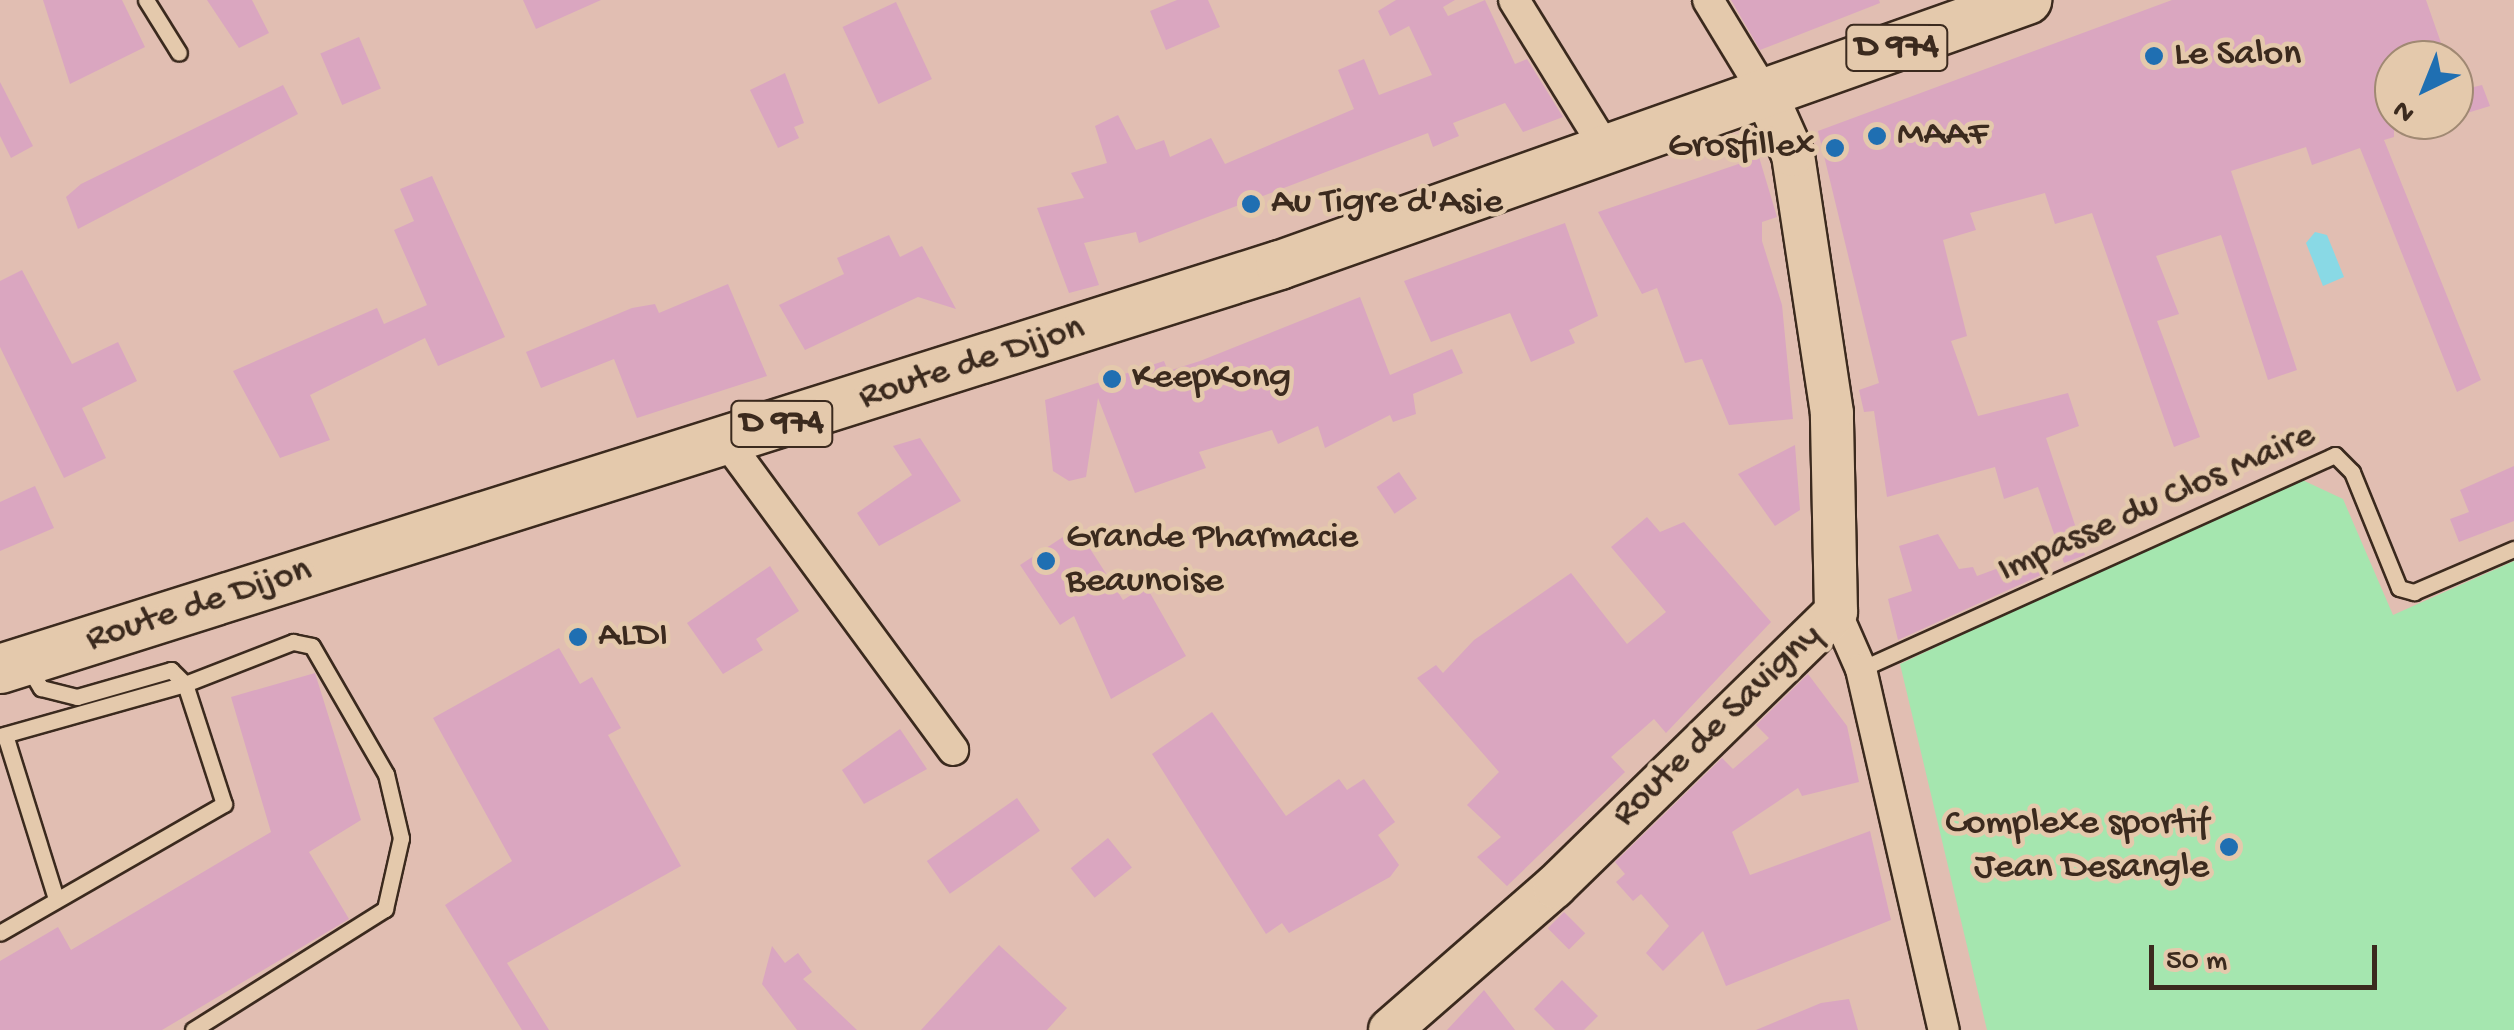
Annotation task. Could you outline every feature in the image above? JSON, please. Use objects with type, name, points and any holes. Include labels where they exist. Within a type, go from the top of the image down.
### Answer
[{"type":"main road","name":"D 974","points":[[1767,97],[2027,0]]},
{"type":"main road","name":"Route de Dijon","points":[[13,666],[727,442],[1767,97]]},
{"type":"main road","name":"Route de Savigny","points":[[1390,1030],[1541,899],[1836,612],[1830,396],[1793,155],[1767,97]]},
{"type":"street","points":[[1514,0],[1608,152]]},
{"type":"street","points":[[1708,0],[1767,97]]},
{"type":"street","points":[[727,442],[953,750]]},
{"type":"street","points":[[1836,612],[1861,668],[1944,1030]]},
{"type":"lane","points":[[146,0],[179,53]]},
{"type":"lane","name":"Impasse du Clos Maire","points":[[1861,668],[2335,454],[2352,472],[2399,588],[2414,592],[2514,549]]},
{"type":"lane","points":[[55,896],[2,736],[185,684],[293,642],[312,646],[386,774],[401,838],[385,909],[193,1030]]},
{"type":"lane","points":[[0,933],[55,896],[224,804],[185,684],[171,670],[78,697],[50,694],[13,666]]},
{"type":"green space","name":"Complexe sportif Jean Desangle","points":[[2296,477],[2343,499],[2393,615],[2514,561],[2514,1030],[1987,1030],[1900,664]]},
{"type":"water","points":[[2315,232],[2327,235],[2344,277],[2323,286],[2306,243]]},
{"type":"building","points":[[43,0],[122,0],[145,47],[70,84]]},
{"type":"building","points":[[207,0],[252,0],[269,33],[239,48]]},
{"type":"building","points":[[523,0],[601,0],[536,29]]},
{"type":"building","points":[[1177,0],[1208,0],[1220,27],[1166,50],[1150,11]]},
{"type":"building","points":[[1396,0],[1455,0],[1443,7],[1448,16],[1485,0],[1515,64],[1527,59],[1563,117],[1523,132],[1505,103],[1453,123],[1459,136],[1433,147],[1428,133],[1139,243],[1136,232],[1084,243],[1099,285],[1069,293],[1037,208],[1084,198],[1071,173],[1107,163],[1095,126],[1118,115],[1136,150],[1164,140],[1170,157],[1211,138],[1225,164],[1354,109],[1338,70],[1364,59],[1379,95],[1432,75],[1409,26],[1390,36],[1378,11]]},
{"type":"building","points":[[1731,0],[1879,0],[1880,3],[1760,50]]},
{"type":"building","points":[[2172,0],[2426,0],[2440,40],[2374,40],[2374,140],[2384,140],[2481,380],[2457,392],[2360,148],[2312,165],[2306,147],[2231,171],[2297,370],[2268,380],[2221,235],[2156,256],[2179,314],[2157,321],[2200,437],[2174,447],[2092,213],[2055,224],[2045,193],[1970,213],[1976,230],[1943,240],[1967,336],[1951,341],[1978,416],[2068,393],[2079,426],[2046,438],[2085,555],[2064,563],[2038,487],[2004,499],[1995,467],[1887,497],[1874,411],[1864,412],[1859,390],[1879,383],[1818,131]]},
{"type":"building","points":[[896,2],[932,79],[878,104],[843,27]]},
{"type":"building","points":[[359,37],[381,89],[342,105],[320,53]]},
{"type":"building","points":[[785,73],[804,123],[794,127],[799,138],[778,148],[750,90]]},
{"type":"building","points":[[0,82],[33,146],[11,158],[0,136]]},
{"type":"building","points":[[283,85],[298,114],[78,229],[66,197],[81,184]]},
{"type":"building","points":[[2482,85],[2490,106],[2474,111],[2474,87]]},
{"type":"building","points":[[1759,157],[1777,217],[1762,222],[1762,241],[1782,305],[1793,419],[1729,425],[1702,359],[1685,363],[1657,288],[1642,294],[1598,212]]},
{"type":"building","points":[[432,176],[505,337],[438,366],[425,338],[310,395],[330,440],[280,458],[233,371],[377,308],[384,324],[427,305],[394,230],[414,221],[400,189]]},
{"type":"building","points":[[1565,223],[1598,316],[1569,330],[1575,343],[1531,362],[1510,313],[1431,342],[1404,281]]},
{"type":"building","points":[[889,235],[900,257],[922,246],[956,309],[918,297],[805,350],[779,305],[844,274],[837,258]]},
{"type":"building","points":[[22,270],[72,364],[118,342],[137,381],[82,408],[106,458],[64,478],[0,347],[0,281]]},
{"type":"building","points":[[728,284],[767,376],[637,418],[614,359],[541,388],[526,352],[632,308],[655,304],[659,313]]},
{"type":"building","points":[[1360,297],[1390,375],[1452,349],[1463,373],[1413,394],[1416,414],[1393,422],[1390,415],[1325,448],[1318,426],[1278,444],[1272,430],[1199,452],[1206,468],[1135,493],[1098,398],[1086,477],[1069,481],[1053,471],[1045,400],[1164,361],[1168,371],[1200,361]]},
{"type":"building","points":[[920,438],[961,501],[879,546],[857,513],[912,475],[893,446]]},
{"type":"building","points":[[1795,445],[1800,510],[1775,526],[1738,474]]},
{"type":"building","points":[[2514,466],[2514,521],[2459,542],[2450,519],[2469,512],[2460,490]]},
{"type":"building","points":[[1399,472],[1417,499],[1395,514],[1377,487]]},
{"type":"building","points":[[35,486],[54,528],[0,551],[0,502]]},
{"type":"building","points":[[1647,517],[1660,532],[1684,522],[1771,622],[1666,733],[1654,719],[1611,757],[1625,772],[1507,886],[1477,857],[1501,837],[1467,805],[1499,772],[1417,678],[1436,665],[1443,673],[1474,640],[1571,573],[1627,644],[1666,612],[1611,547]]},
{"type":"building","points":[[1938,534],[1959,569],[1973,567],[1977,576],[2034,555],[2041,575],[1898,640],[1888,599],[1912,591],[1899,546]]},
{"type":"building","points":[[1063,537],[1071,550],[1085,541],[1123,600],[1146,586],[1186,656],[1111,699],[1074,616],[1060,625],[1020,565]]},
{"type":"building","points":[[770,566],[799,611],[756,639],[763,650],[723,674],[687,623]]},
{"type":"building","points":[[559,648],[580,684],[592,677],[621,728],[608,735],[681,866],[507,963],[549,1030],[522,1030],[445,905],[512,861],[433,718]]},
{"type":"building","points":[[315,673],[361,820],[309,852],[349,919],[162,1030],[0,1030],[0,961],[58,927],[71,950],[271,832],[231,697]]},
{"type":"building","points":[[1808,674],[1847,726],[1859,782],[1802,796],[1798,788],[1732,832],[1750,875],[1870,831],[1891,920],[1726,986],[1703,931],[1663,971],[1646,953],[1669,926],[1641,894],[1633,901],[1616,882],[1625,874],[1615,862],[1722,758],[1733,769],[1769,738],[1756,725]]},
{"type":"building","points":[[1212,712],[1286,816],[1339,779],[1347,790],[1364,779],[1395,822],[1378,835],[1399,865],[1390,877],[1289,933],[1282,923],[1266,934],[1152,754]]},
{"type":"building","points":[[900,729],[927,769],[864,804],[842,770]]},
{"type":"building","points":[[1017,798],[1040,831],[950,894],[927,861]]},
{"type":"building","points":[[1108,838],[1132,868],[1095,898],[1071,868]]},
{"type":"building","points":[[1564,912],[1585,933],[1569,949],[1548,928]]},
{"type":"building","points":[[999,945],[1067,1008],[1047,1030],[921,1030]]},
{"type":"building","points":[[772,946],[785,963],[798,953],[812,972],[803,979],[857,1030],[797,1030],[762,984]]},
{"type":"building","points":[[1562,980],[1598,1016],[1584,1030],[1555,1030],[1534,1009]]},
{"type":"building","points":[[1484,990],[1515,1030],[1447,1030],[1473,1002]]},
{"type":"building","points":[[1849,999],[1858,1030],[1756,1030],[1821,1003]]},
{"type":"place","name":"Le Salon","points":[[2154,56]]},
{"type":"place","name":"MAAF","points":[[1877,136]]},
{"type":"place","name":"Grosfillex","points":[[1835,148]]},
{"type":"place","name":"Au Tigre d'Asie","points":[[1251,204]]},
{"type":"place","name":"KeepKong","points":[[1112,379]]},
{"type":"place","name":"Grande Pharmacie Beaunoise","points":[[1046,561]]},
{"type":"place","name":"ALDI","points":[[578,637]]},
{"type":"place","name":"Complexe sportif Jean Desangle","points":[[2229,847]]}]
